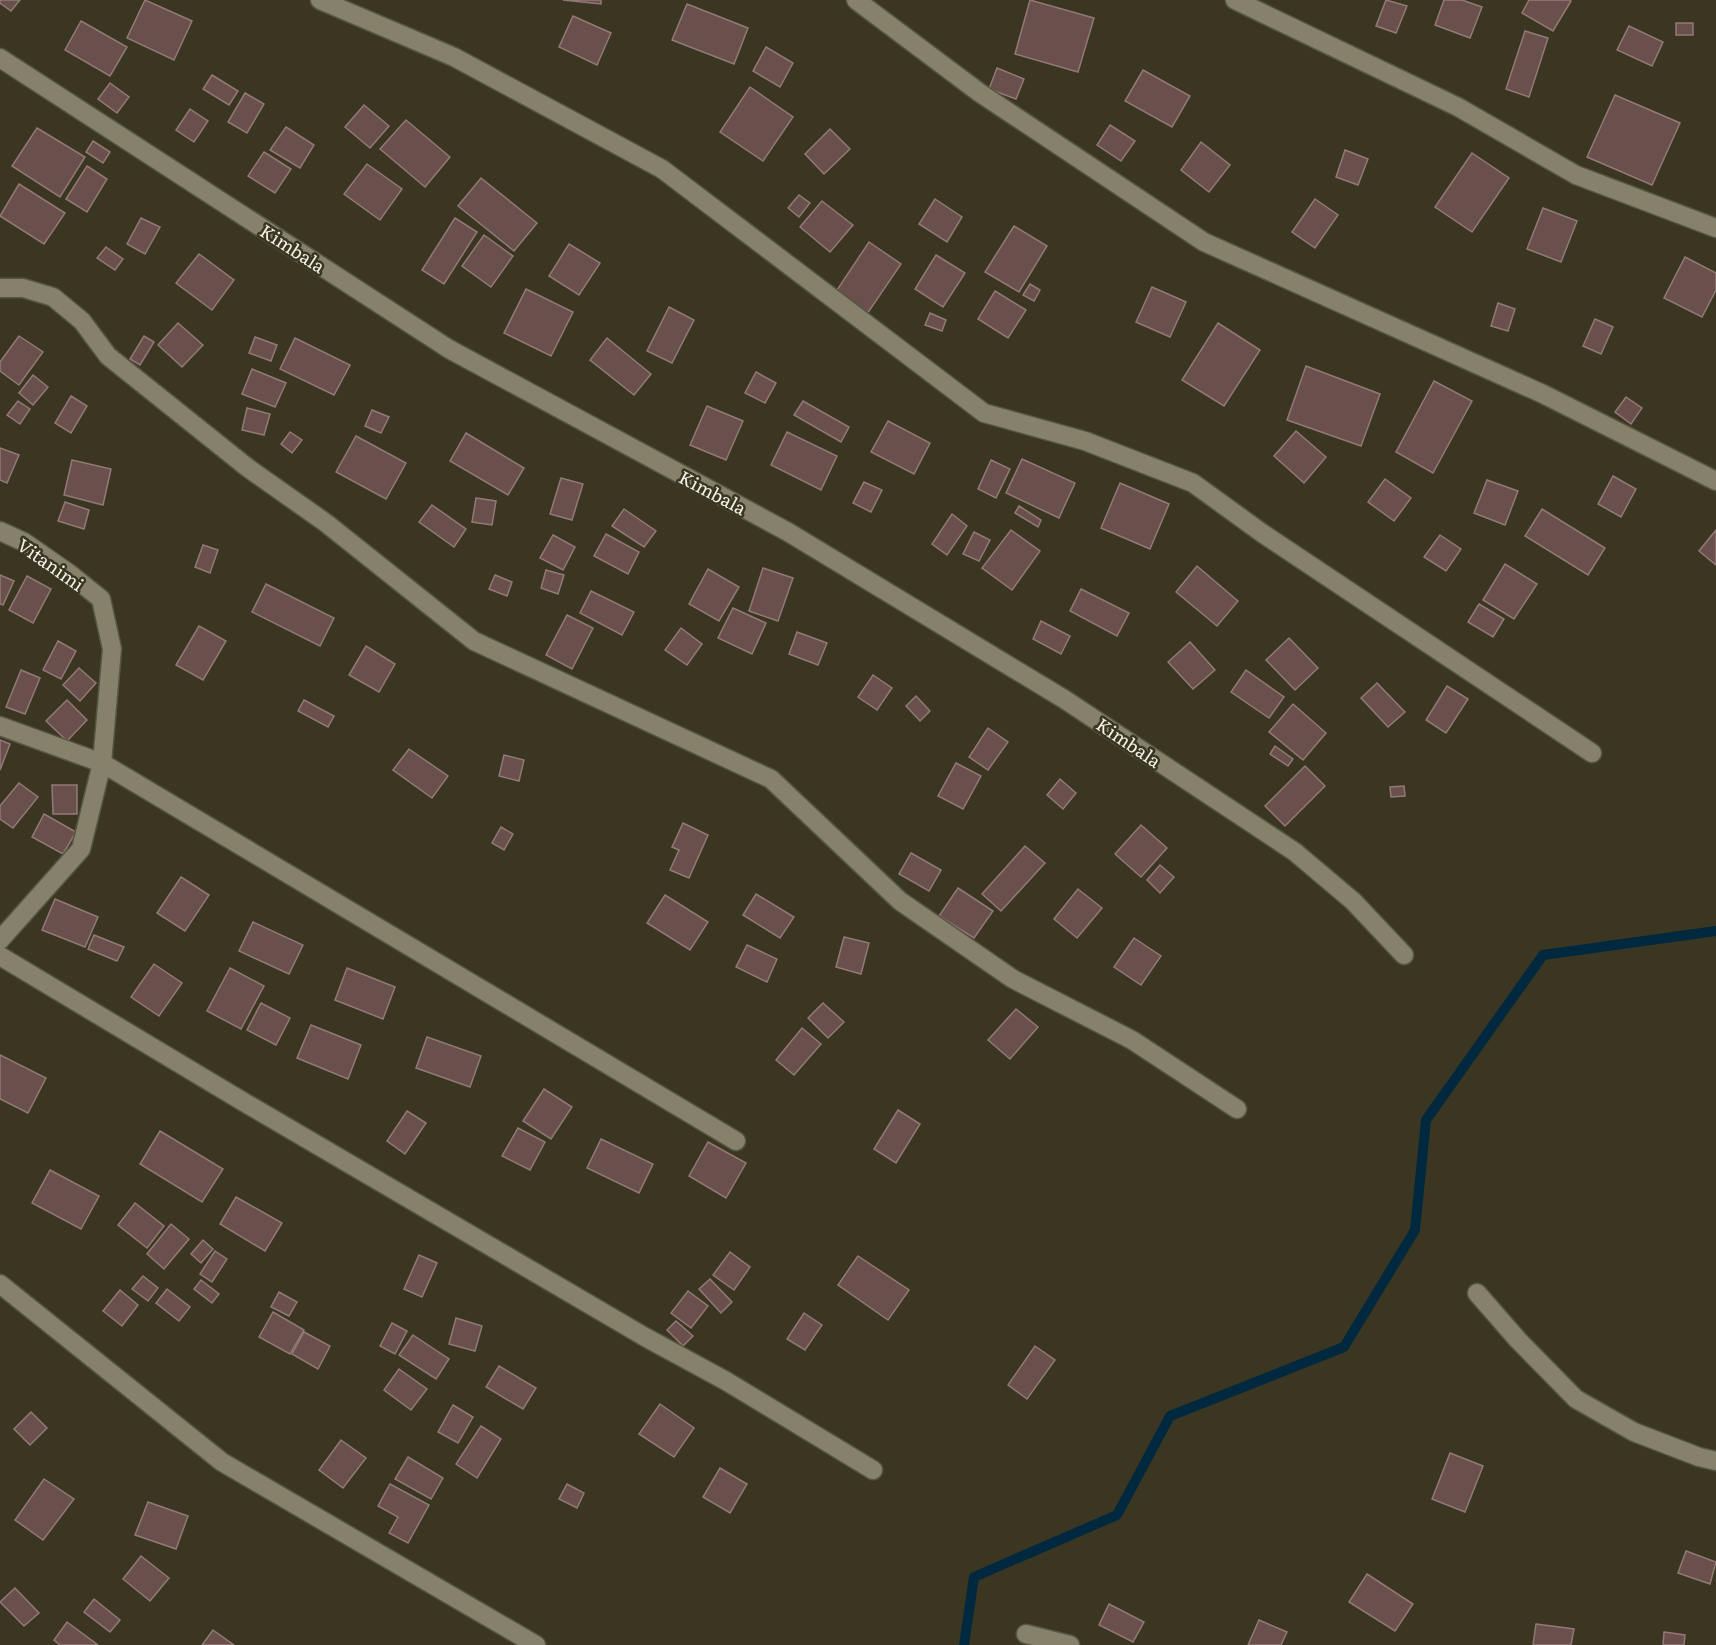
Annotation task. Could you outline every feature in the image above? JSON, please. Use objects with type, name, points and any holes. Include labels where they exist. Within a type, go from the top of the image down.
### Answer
[{"type":"street","points":[[320,0],[454,57],[662,169],[984,413],[1085,441],[1193,483],[1272,540],[1592,753]]},
{"type":"street","points":[[856,0],[980,93],[1204,242],[1543,394],[1716,481]]},
{"type":"street","points":[[1235,0],[1458,107],[1576,175],[1716,228]]},
{"type":"street","name":"Kimbala","points":[[0,58],[449,349],[788,532],[1064,699],[1295,852],[1353,900],[1404,955]]},
{"type":"street","points":[[0,288],[23,288],[53,297],[82,321],[108,356],[248,468],[326,523],[474,641],[771,779],[900,901],[1013,979],[1132,1040],[1237,1109]]},
{"type":"street","name":"Vitanimi","points":[[0,531],[24,542],[101,599],[112,649],[102,762]]},
{"type":"street","points":[[0,726],[102,762],[736,1141]]},
{"type":"street","points":[[0,940],[81,849],[102,762]]},
{"type":"street","points":[[0,956],[252,1107],[624,1325],[726,1381],[873,1470]]},
{"type":"street","points":[[0,1284],[222,1462],[536,1645]]},
{"type":"street","points":[[1477,1293],[1518,1340],[1576,1399],[1634,1432],[1699,1458],[1716,1461]]},
{"type":"street","points":[[1026,1634],[1070,1645]]},
{"type":"building","points":[[0,0],[20,0],[11,11],[0,3]]},
{"type":"building","points":[[145,0],[192,21],[174,60],[127,38]]},
{"type":"building","points":[[563,0],[601,0],[601,4]]},
{"type":"building","points":[[1030,0],[1094,18],[1078,72],[1015,54]]},
{"type":"building","points":[[1386,0],[1407,6],[1396,33],[1376,26]]},
{"type":"building","points":[[1444,0],[1462,0],[1482,7],[1470,38],[1435,25]]},
{"type":"building","points":[[1529,0],[1571,1],[1553,31],[1522,13]]},
{"type":"building","points":[[687,4],[748,28],[734,64],[672,40]]},
{"type":"building","points":[[573,16],[611,33],[597,65],[559,47]]},
{"type":"building","points":[[81,21],[127,47],[110,76],[65,50]]},
{"type":"building","points":[[1676,23],[1693,23],[1693,35],[1676,35]]},
{"type":"building","points":[[1629,26],[1663,42],[1652,66],[1617,50]]},
{"type":"building","points":[[1525,31],[1548,38],[1529,97],[1506,89]]},
{"type":"building","points":[[766,47],[793,63],[780,87],[753,71]]},
{"type":"building","points":[[997,68],[1024,79],[1016,99],[989,89]]},
{"type":"building","points":[[1143,70],[1190,96],[1172,127],[1125,101]]},
{"type":"building","points":[[212,75],[238,91],[229,105],[203,89]]},
{"type":"building","points":[[110,83],[129,97],[117,113],[98,99]]},
{"type":"building","points":[[750,87],[793,117],[763,161],[720,132]]},
{"type":"building","points":[[245,93],[264,104],[247,133],[228,122]]},
{"type":"building","points":[[1615,95],[1680,123],[1652,185],[1587,157]]},
{"type":"building","points":[[364,105],[389,126],[370,148],[345,127]]},
{"type":"building","points":[[190,109],[208,121],[194,142],[176,130]]},
{"type":"building","points":[[406,120],[450,157],[425,187],[380,149]]},
{"type":"building","points":[[1110,125],[1135,141],[1121,161],[1097,145]]},
{"type":"building","points":[[286,127],[314,145],[300,168],[270,150]]},
{"type":"building","points":[[37,128],[85,157],[60,197],[12,166]]},
{"type":"building","points":[[830,129],[850,149],[824,174],[805,154]]},
{"type":"building","points":[[93,141],[110,152],[103,163],[86,152]]},
{"type":"building","points":[[1201,142],[1230,165],[1209,192],[1181,170]]},
{"type":"building","points":[[1345,150],[1368,159],[1358,185],[1336,177]]},
{"type":"building","points":[[264,152],[291,169],[275,193],[248,176]]},
{"type":"building","points":[[1472,153],[1509,178],[1472,232],[1435,207]]},
{"type":"building","points":[[367,164],[402,189],[380,220],[344,194]]},
{"type":"building","points":[[87,166],[107,179],[87,212],[66,199]]},
{"type":"building","points":[[481,178],[537,223],[514,251],[458,206]]},
{"type":"building","points":[[19,184],[65,213],[44,244],[0,216]]},
{"type":"building","points":[[799,195],[810,203],[799,217],[788,208]]},
{"type":"building","points":[[935,199],[962,217],[947,242],[919,224]]},
{"type":"building","points":[[1315,199],[1338,215],[1315,248],[1292,232]]},
{"type":"building","points":[[822,201],[853,225],[830,252],[800,227]]},
{"type":"building","points":[[1543,208],[1577,221],[1561,262],[1527,249]]},
{"type":"building","points":[[141,218],[160,227],[145,254],[127,244]]},
{"type":"building","points":[[455,218],[477,232],[444,284],[422,270]]},
{"type":"building","points":[[1014,226],[1047,246],[1019,292],[985,272]]},
{"type":"building","points":[[484,235],[513,256],[491,287],[462,266]]},
{"type":"building","points":[[869,242],[901,264],[867,314],[835,293]]},
{"type":"building","points":[[569,244],[600,263],[579,295],[549,276]]},
{"type":"building","points":[[106,247],[123,259],[115,270],[97,258]]},
{"type":"building","points":[[199,254],[234,280],[212,310],[176,283]]},
{"type":"building","points":[[936,255],[965,273],[943,307],[915,289]]},
{"type":"building","points":[[1685,257],[1716,273],[1716,290],[1702,317],[1664,298]]},
{"type":"building","points":[[1030,284],[1040,290],[1034,301],[1023,295]]},
{"type":"building","points":[[1152,287],[1186,302],[1170,337],[1136,322]]},
{"type":"building","points":[[526,289],[573,312],[551,356],[504,333]]},
{"type":"building","points":[[995,291],[1026,310],[1008,338],[978,319]]},
{"type":"building","points":[[1498,303],[1515,309],[1508,331],[1491,326]]},
{"type":"building","points":[[669,307],[694,320],[672,363],[647,351]]},
{"type":"building","points":[[930,313],[946,320],[942,331],[925,325]]},
{"type":"building","points":[[1595,319],[1613,327],[1601,354],[1583,346]]},
{"type":"building","points":[[178,323],[203,345],[182,367],[158,345]]},
{"type":"building","points":[[1218,323],[1260,350],[1224,406],[1182,380]]},
{"type":"building","points":[[19,336],[43,352],[19,385],[0,371],[0,362]]},
{"type":"building","points":[[144,336],[154,342],[140,365],[130,359]]},
{"type":"building","points":[[255,337],[277,345],[271,361],[249,353]]},
{"type":"building","points":[[295,338],[350,365],[334,395],[280,369]]},
{"type":"building","points":[[607,338],[651,374],[634,395],[590,360]]},
{"type":"building","points":[[1306,366],[1380,394],[1361,446],[1287,420]]},
{"type":"building","points":[[252,369],[286,383],[275,407],[242,394]]},
{"type":"building","points":[[756,372],[776,383],[765,403],[745,393]]},
{"type":"building","points":[[33,375],[48,387],[33,405],[19,393]]},
{"type":"building","points":[[1434,381],[1472,401],[1433,473],[1396,452]]},
{"type":"building","points":[[71,396],[87,406],[71,433],[55,423]]},
{"type":"building","points":[[1626,397],[1642,408],[1631,424],[1615,412]]},
{"type":"building","points":[[18,401],[30,409],[20,424],[7,415]]},
{"type":"building","points":[[803,401],[849,427],[841,442],[794,415]]},
{"type":"building","points":[[707,406],[743,421],[726,460],[690,445]]},
{"type":"building","points":[[247,408],[270,414],[264,435],[242,430]]},
{"type":"building","points":[[372,410],[389,417],[381,433],[365,426]]},
{"type":"building","points":[[888,421],[930,443],[914,474],[871,452]]},
{"type":"building","points":[[1296,431],[1326,457],[1304,483],[1274,456]]},
{"type":"building","points":[[290,432],[302,440],[292,453],[281,444]]},
{"type":"building","points":[[787,432],[837,456],[821,490],[771,465]]},
{"type":"building","points":[[466,433],[524,468],[508,495],[450,461]]},
{"type":"building","points":[[356,436],[406,463],[386,499],[336,472]]},
{"type":"building","points":[[0,448],[19,455],[7,483],[0,480]]},
{"type":"building","points":[[1022,459],[1075,483],[1059,518],[1006,493]]},
{"type":"building","points":[[72,460],[111,469],[103,505],[64,495]]},
{"type":"building","points":[[991,460],[1010,469],[996,498],[978,489]]},
{"type":"building","points":[[1613,476],[1636,489],[1621,517],[1598,504]]},
{"type":"building","points":[[561,478],[583,484],[572,520],[550,514]]},
{"type":"building","points":[[1385,479],[1411,498],[1394,521],[1368,502]]},
{"type":"building","points":[[1487,480],[1518,491],[1505,525],[1474,513]]},
{"type":"building","points":[[864,482],[882,490],[871,512],[853,503]]},
{"type":"building","points":[[1120,483],[1169,504],[1150,549],[1101,528]]},
{"type":"building","points":[[476,498],[496,501],[492,525],[472,522]]},
{"type":"building","points":[[65,502],[89,510],[84,529],[58,521]]},
{"type":"building","points":[[432,505],[466,529],[454,547],[419,522]]},
{"type":"building","points":[[1019,506],[1041,520],[1038,527],[1015,513]]},
{"type":"building","points":[[624,509],[656,531],[644,547],[612,526]]},
{"type":"building","points":[[1542,509],[1605,548],[1588,575],[1525,536]]},
{"type":"building","points":[[952,514],[967,526],[947,555],[932,544]]},
{"type":"building","points":[[1011,530],[1040,551],[1012,590],[982,568]]},
{"type":"building","points":[[1716,530],[1716,565],[1699,551]]},
{"type":"building","points":[[974,532],[990,540],[979,561],[963,554]]},
{"type":"building","points":[[606,534],[639,552],[628,574],[594,556]]},
{"type":"building","points":[[553,535],[575,547],[563,570],[540,558]]},
{"type":"building","points":[[1440,535],[1461,549],[1446,571],[1424,557]]},
{"type":"building","points":[[203,545],[218,550],[210,573],[195,567]]},
{"type":"building","points":[[1505,564],[1537,584],[1514,619],[1483,600]]},
{"type":"building","points":[[1197,566],[1238,601],[1217,626],[1176,592]]},
{"type":"building","points":[[763,568],[793,578],[778,621],[749,611]]},
{"type":"building","points":[[708,569],[739,587],[719,621],[689,604]]},
{"type":"building","points":[[546,570],[564,575],[558,594],[541,588]]},
{"type":"building","points":[[0,575],[14,581],[3,605],[0,604]]},
{"type":"building","points":[[495,575],[512,582],[507,596],[489,589]]},
{"type":"building","points":[[27,576],[51,589],[33,623],[9,610]]},
{"type":"building","points":[[266,584],[334,618],[320,646],[252,612]]},
{"type":"building","points":[[1081,589],[1129,613],[1117,636],[1070,611]]},
{"type":"building","points":[[591,591],[634,612],[622,635],[580,613]]},
{"type":"building","points":[[1479,604],[1504,619],[1493,637],[1468,622]]},
{"type":"building","points":[[733,608],[766,623],[752,654],[718,638]]},
{"type":"building","points":[[567,615],[593,628],[572,669],[546,655]]},
{"type":"building","points":[[1041,621],[1070,636],[1061,654],[1033,639]]},
{"type":"building","points":[[199,626],[226,641],[203,680],[176,665]]},
{"type":"building","points":[[681,628],[702,644],[687,665],[665,650]]},
{"type":"building","points":[[797,632],[827,643],[818,665],[789,654]]},
{"type":"building","points":[[1289,638],[1318,668],[1295,690],[1266,660]]},
{"type":"building","points":[[58,641],[76,651],[61,679],[43,670]]},
{"type":"building","points":[[1190,642],[1215,670],[1193,689],[1168,662]]},
{"type":"building","points":[[366,646],[395,664],[379,692],[349,675]]},
{"type":"building","points":[[79,668],[96,683],[80,701],[63,685]]},
{"type":"building","points":[[21,670],[40,678],[25,714],[6,707]]},
{"type":"building","points":[[1246,670],[1284,697],[1269,718],[1231,692]]},
{"type":"building","points":[[873,675],[892,688],[877,710],[858,697]]},
{"type":"building","points":[[1377,683],[1405,712],[1388,727],[1361,698]]},
{"type":"building","points":[[1447,686],[1468,699],[1446,733],[1426,720]]},
{"type":"building","points":[[916,696],[930,711],[920,721],[906,706]]},
{"type":"building","points":[[67,700],[87,720],[67,741],[46,721]]},
{"type":"building","points":[[304,700],[334,716],[328,727],[298,711]]},
{"type":"building","points":[[1293,704],[1326,733],[1303,760],[1269,732]]},
{"type":"building","points":[[988,728],[1008,742],[988,770],[969,757]]},
{"type":"building","points":[[0,740],[10,744],[0,770]]},
{"type":"building","points":[[1275,746],[1293,759],[1288,766],[1270,754]]},
{"type":"building","points":[[409,749],[448,776],[432,798],[393,770]]},
{"type":"building","points":[[504,755],[524,760],[519,781],[499,776]]},
{"type":"building","points":[[956,763],[981,776],[963,809],[938,796]]},
{"type":"building","points":[[1305,766],[1325,786],[1285,826],[1265,806]]},
{"type":"building","points":[[1060,779],[1076,793],[1063,809],[1047,795]]},
{"type":"building","points":[[19,783],[38,797],[13,828],[0,819],[0,806]]},
{"type":"building","points":[[52,785],[77,785],[77,814],[53,814]]},
{"type":"building","points":[[1404,786],[1405,796],[1391,797],[1390,787]]},
{"type":"building","points":[[44,814],[76,832],[63,854],[32,837]]},
{"type":"building","points":[[683,823],[708,835],[689,878],[670,870],[679,850],[672,847]]},
{"type":"building","points":[[1141,825],[1167,848],[1141,877],[1115,854]]},
{"type":"building","points":[[501,827],[513,834],[504,850],[492,843]]},
{"type":"building","points":[[1025,846],[1045,863],[1001,911],[982,894]]},
{"type":"building","points":[[911,853],[941,870],[929,891],[899,874]]},
{"type":"building","points":[[1160,865],[1174,877],[1160,893],[1147,880]]},
{"type":"building","points":[[181,877],[209,895],[185,931],[157,913]]},
{"type":"building","points":[[958,888],[993,911],[974,938],[939,916]]},
{"type":"building","points":[[1078,889],[1102,908],[1077,938],[1054,919]]},
{"type":"building","points":[[756,894],[794,917],[780,938],[743,915]]},
{"type":"building","points":[[665,895],[708,922],[690,950],[647,923]]},
{"type":"building","points":[[55,899],[98,917],[85,947],[42,930]]},
{"type":"building","points":[[253,922],[303,945],[289,974],[239,951]]},
{"type":"building","points":[[94,935],[124,947],[117,961],[88,949]]},
{"type":"building","points":[[844,937],[869,943],[861,974],[836,967]]},
{"type":"building","points":[[1134,938],[1161,956],[1141,985],[1114,967]]},
{"type":"building","points":[[747,945],[777,959],[767,982],[736,967]]},
{"type":"building","points":[[154,964],[182,983],[159,1016],[131,997]]},
{"type":"building","points":[[230,968],[264,986],[241,1029],[207,1011]]},
{"type":"building","points":[[347,968],[395,987],[383,1019],[335,1000]]},
{"type":"building","points":[[261,1003],[290,1018],[276,1045],[247,1030]]},
{"type":"building","points":[[823,1003],[844,1022],[828,1038],[808,1018]]},
{"type":"building","points":[[1016,1009],[1038,1027],[1010,1059],[988,1040]]},
{"type":"building","points":[[311,1025],[361,1045],[348,1079],[297,1058]]},
{"type":"building","points":[[802,1028],[821,1044],[794,1075],[776,1060]]},
{"type":"building","points":[[427,1037],[481,1056],[470,1087],[416,1068]]},
{"type":"building","points":[[0,1055],[46,1078],[28,1113],[0,1099]]},
{"type":"building","points":[[544,1089],[572,1107],[551,1139],[523,1121]]},
{"type":"building","points":[[898,1110],[920,1124],[896,1163],[874,1149]]},
{"type":"building","points":[[407,1111],[426,1123],[405,1154],[387,1141]]},
{"type":"building","points":[[518,1128],[545,1142],[530,1170],[502,1156]]},
{"type":"building","points":[[160,1131],[223,1169],[202,1202],[140,1164]]},
{"type":"building","points":[[601,1139],[653,1164],[639,1193],[587,1168]]},
{"type":"building","points":[[708,1142],[746,1163],[726,1198],[689,1176]]},
{"type":"building","points":[[50,1170],[99,1196],[81,1229],[32,1203]]},
{"type":"building","points":[[236,1197],[282,1223],[265,1251],[220,1224]]},
{"type":"building","points":[[135,1203],[164,1226],[147,1248],[118,1225]]},
{"type":"building","points":[[171,1224],[189,1239],[164,1269],[147,1254]]},
{"type":"building","points":[[203,1240],[213,1249],[201,1263],[191,1254]]},
{"type":"building","points":[[215,1251],[227,1259],[212,1282],[200,1274]]},
{"type":"building","points":[[730,1252],[750,1267],[734,1290],[713,1275]]},
{"type":"building","points":[[419,1255],[437,1263],[422,1297],[404,1289]]},
{"type":"building","points":[[858,1256],[909,1290],[888,1320],[838,1285]]},
{"type":"building","points":[[143,1276],[158,1288],[148,1301],[132,1289]]},
{"type":"building","points":[[710,1279],[732,1302],[721,1313],[699,1289]]},
{"type":"building","points":[[201,1280],[219,1294],[212,1303],[194,1289]]},
{"type":"building","points":[[167,1289],[190,1307],[179,1321],[156,1303]]},
{"type":"building","points":[[120,1290],[138,1305],[122,1326],[103,1311]]},
{"type":"building","points":[[688,1291],[708,1306],[691,1328],[671,1313]]},
{"type":"building","points":[[279,1292],[297,1302],[289,1316],[271,1307]]},
{"type":"building","points":[[273,1312],[304,1330],[290,1354],[259,1337]]},
{"type":"building","points":[[804,1313],[822,1325],[805,1350],[787,1339]]},
{"type":"building","points":[[456,1318],[482,1326],[475,1351],[449,1344]]},
{"type":"building","points":[[676,1321],[693,1336],[683,1346],[667,1330]]},
{"type":"building","points":[[392,1323],[407,1331],[395,1354],[380,1346]]},
{"type":"building","points":[[304,1332],[330,1346],[318,1369],[292,1354]]},
{"type":"building","points":[[413,1335],[449,1359],[436,1379],[399,1355]]},
{"type":"building","points":[[1035,1346],[1055,1360],[1027,1399],[1008,1385]]},
{"type":"building","points":[[499,1366],[536,1388],[523,1409],[486,1387]]},
{"type":"building","points":[[399,1369],[427,1389],[411,1410],[384,1390]]},
{"type":"building","points":[[660,1404],[694,1428],[674,1457],[639,1434]]},
{"type":"building","points":[[453,1405],[473,1417],[458,1443],[438,1432]]},
{"type":"building","points":[[31,1412],[47,1428],[30,1445],[14,1429]]},
{"type":"building","points":[[481,1426],[501,1439],[477,1478],[456,1464]]},
{"type":"building","points":[[341,1440],[366,1458],[343,1488],[319,1470]]},
{"type":"building","points":[[1450,1453],[1483,1466],[1465,1512],[1432,1499]]},
{"type":"building","points":[[408,1457],[443,1478],[431,1499],[395,1479]]},
{"type":"building","points":[[720,1468],[747,1484],[730,1513],[703,1497]]},
{"type":"building","points":[[44,1479],[74,1499],[43,1540],[15,1520]]},
{"type":"building","points":[[390,1484],[429,1505],[408,1543],[389,1533],[398,1517],[378,1506]]},
{"type":"building","points":[[567,1484],[584,1493],[577,1508],[559,1499]]},
{"type":"building","points":[[148,1502],[188,1516],[176,1549],[135,1535]]},
{"type":"building","points":[[1686,1551],[1716,1562],[1710,1584],[1678,1573]]},
{"type":"building","points":[[141,1556],[169,1578],[150,1601],[123,1579]]},
{"type":"building","points":[[1367,1574],[1413,1604],[1395,1631],[1349,1602]]},
{"type":"building","points":[[15,1588],[39,1613],[24,1626],[0,1602]]},
{"type":"building","points":[[94,1599],[120,1620],[110,1632],[84,1612]]},
{"type":"building","points":[[1109,1604],[1144,1622],[1133,1642],[1099,1625]]},
{"type":"building","points":[[1259,1620],[1287,1632],[1281,1645],[1248,1645]]},
{"type":"building","points":[[67,1622],[98,1645],[60,1645],[54,1640]]},
{"type":"building","points":[[1536,1624],[1574,1629],[1571,1645],[1533,1645]]},
{"type":"building","points":[[213,1630],[234,1645],[202,1645]]},
{"type":"building","points":[[1664,1632],[1685,1635],[1684,1645],[1663,1645]]},
{"type":"waterway","points":[[964,1645],[974,1577],[1117,1515],[1170,1416],[1344,1347],[1415,1230],[1426,1120],[1543,955],[1716,931]]}]
